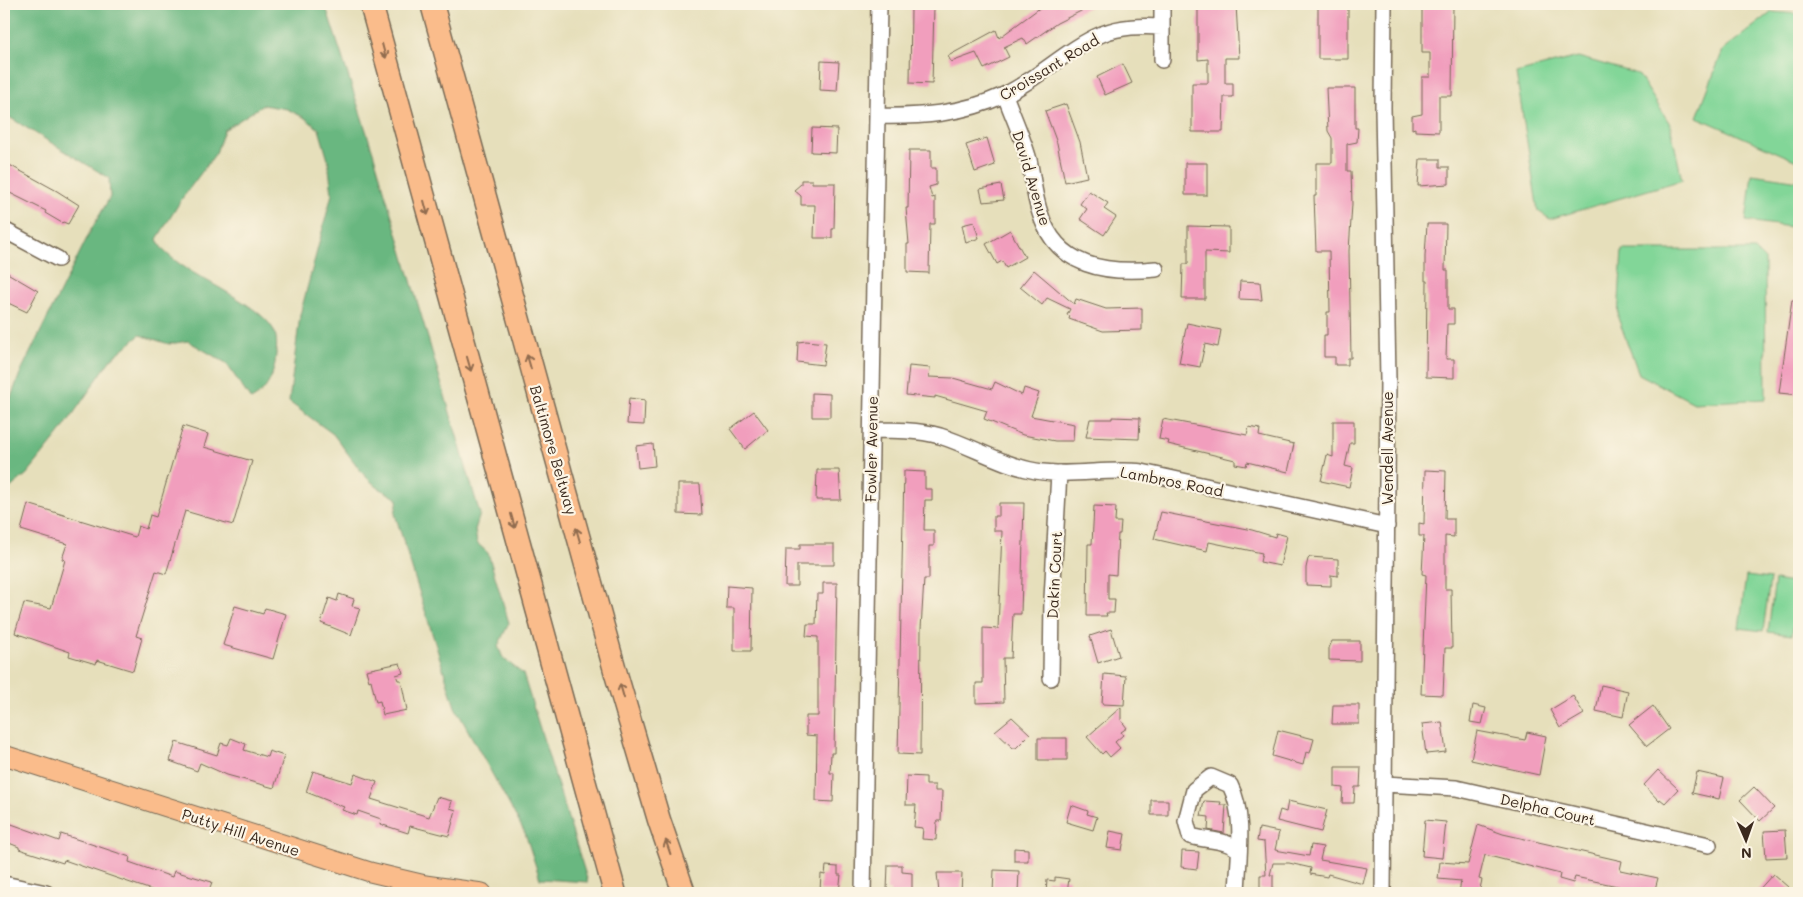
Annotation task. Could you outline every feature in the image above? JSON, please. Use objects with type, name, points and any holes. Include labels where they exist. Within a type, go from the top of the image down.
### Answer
[{"type":"highway","points":[[371,4],[615,893]]},
{"type":"highway","name":"Baltimore Beltway","points":[[432,4],[614,665],[659,820],[684,893]]},
{"type":"main road","name":"Putty Hill Avenue","points":[[4,755],[274,843],[424,889],[482,893]]},
{"type":"street","name":"Fowler Avenue","points":[[863,893],[879,4]]},
{"type":"street","points":[[1162,4],[1162,60]]},
{"type":"street","name":"Wendell Avenue","points":[[1383,893],[1388,380],[1384,156],[1384,4]]},
{"type":"street","name":"Croissant Road","points":[[877,116],[904,117],[956,112],[1005,95],[1102,34],[1138,26],[1162,26]]},
{"type":"street","name":"David Avenue","points":[[1005,95],[1027,155],[1040,213],[1050,234],[1058,244],[1078,261],[1104,270],[1134,271],[1156,269]]},
{"type":"street","points":[[4,230],[58,259]]},
{"type":"street","name":"Lambros Road","points":[[872,430],[937,435],[1016,466],[1059,473],[1119,470],[1142,472],[1386,526]]},
{"type":"street","name":"Dakin Court","points":[[1051,678],[1052,599],[1059,473]]},
{"type":"street","points":[[1237,893],[1239,850],[1238,800],[1230,785],[1211,777],[1194,790],[1186,821],[1190,836],[1231,843],[1239,850]]},
{"type":"street","name":"Delpha Court","points":[[1384,784],[1456,788],[1709,845]]},
{"type":"street","points":[[4,884],[46,893]]},
{"type":"green space","points":[[4,4],[325,4],[373,152],[480,514],[475,530],[477,543],[488,553],[509,623],[498,646],[503,658],[523,674],[588,882],[540,879],[525,833],[455,707],[395,514],[398,499],[377,487],[364,475],[333,434],[289,402],[300,315],[332,194],[328,160],[319,129],[305,118],[287,109],[263,105],[224,130],[216,153],[183,197],[157,239],[162,249],[176,261],[246,304],[269,323],[275,333],[275,363],[268,384],[261,393],[251,400],[226,363],[188,341],[169,344],[140,335],[111,359],[60,433],[27,474],[4,493],[4,415],[21,371],[91,230],[110,197],[109,178],[4,114]]},
{"type":"green space","points":[[1772,12],[1799,14],[1799,162],[1697,117],[1723,50]]},
{"type":"green space","points":[[1578,57],[1638,74],[1670,124],[1682,180],[1550,219],[1538,211],[1516,73]]},
{"type":"green space","points":[[1752,174],[1799,181],[1799,228],[1746,221]]},
{"type":"green space","points":[[1622,250],[1755,250],[1765,260],[1766,399],[1694,403],[1639,374],[1618,318]]},
{"type":"green space","points":[[1746,576],[1770,579],[1763,631],[1739,628]]},
{"type":"green space","points":[[1775,580],[1799,584],[1792,635],[1768,632]]},
{"type":"building","points":[[1045,4],[1095,4],[1057,23],[1027,44],[1023,38],[1004,47],[1009,57],[984,69],[976,53],[951,62],[948,56],[996,30],[999,38]]},
{"type":"building","points":[[1198,4],[1236,4],[1239,58],[1225,58],[1225,83],[1233,83],[1233,97],[1224,97],[1223,132],[1192,132],[1192,83],[1208,83],[1208,59],[1198,60]]},
{"type":"building","points":[[1348,4],[1348,59],[1318,59],[1318,5]]},
{"type":"building","points":[[1422,4],[1453,4],[1452,96],[1439,96],[1439,132],[1415,131],[1415,128],[1412,129],[1412,116],[1422,114],[1422,77],[1430,77],[1430,53],[1422,53]]},
{"type":"building","points":[[911,7],[934,7],[932,84],[910,83]]},
{"type":"building","points":[[821,61],[839,62],[837,91],[820,90]]},
{"type":"building","points":[[1123,64],[1132,83],[1105,95],[1097,77]]},
{"type":"building","points":[[1326,88],[1355,88],[1355,128],[1358,128],[1357,142],[1347,144],[1347,171],[1351,171],[1352,204],[1349,251],[1351,358],[1348,358],[1348,365],[1335,365],[1335,357],[1324,357],[1324,335],[1327,335],[1327,312],[1330,312],[1329,251],[1316,251],[1314,196],[1316,196],[1316,163],[1332,163],[1332,138],[1328,131]]},
{"type":"building","points":[[1066,104],[1080,142],[1087,177],[1065,182],[1057,143],[1045,111]]},
{"type":"building","points":[[812,128],[837,129],[836,153],[811,152]]},
{"type":"building","points":[[987,138],[995,165],[975,172],[966,145]]},
{"type":"building","points":[[909,150],[931,150],[931,168],[936,168],[936,185],[929,187],[932,198],[935,197],[935,224],[930,224],[929,273],[907,272],[907,244],[909,244],[906,208],[908,208]]},
{"type":"building","points":[[1420,159],[1440,159],[1440,167],[1449,167],[1449,184],[1418,186]]},
{"type":"building","points":[[4,162],[79,205],[68,224],[62,223],[45,213],[46,211],[4,190]]},
{"type":"building","points":[[1185,163],[1207,163],[1207,195],[1185,195]]},
{"type":"building","points":[[801,180],[812,180],[812,183],[835,183],[834,229],[832,229],[832,238],[814,238],[815,205],[801,205],[801,196],[794,190],[801,184]]},
{"type":"building","points":[[1001,185],[1004,200],[983,202],[980,189]]},
{"type":"building","points":[[1089,191],[1108,203],[1104,209],[1116,217],[1104,235],[1080,219],[1087,209],[1080,204]]},
{"type":"building","points":[[974,222],[979,238],[966,243],[962,225]]},
{"type":"building","points":[[1427,224],[1446,224],[1445,270],[1448,270],[1448,309],[1454,309],[1454,324],[1447,324],[1446,359],[1454,359],[1454,378],[1426,377],[1427,281],[1425,281],[1425,256]]},
{"type":"building","points":[[1188,226],[1229,227],[1229,253],[1205,252],[1205,299],[1182,299],[1183,264],[1188,264]]},
{"type":"building","points":[[1010,230],[1025,257],[1006,268],[1002,261],[997,264],[986,244]]},
{"type":"building","points":[[1034,270],[1074,304],[1076,299],[1106,309],[1142,308],[1142,330],[1103,331],[1069,319],[1070,316],[1067,315],[1070,309],[1047,298],[1042,305],[1020,287]]},
{"type":"building","points":[[4,271],[38,291],[27,312],[4,301]]},
{"type":"building","points":[[1240,281],[1260,282],[1262,300],[1239,299]]},
{"type":"building","points":[[1792,300],[1799,300],[1799,395],[1779,393]]},
{"type":"building","points":[[1187,323],[1221,330],[1218,347],[1205,344],[1200,367],[1179,363]]},
{"type":"building","points":[[798,342],[826,343],[823,365],[797,362]]},
{"type":"building","points":[[909,366],[930,368],[929,377],[953,378],[992,389],[995,382],[1022,395],[1024,388],[1039,393],[1031,416],[1074,424],[1073,441],[1055,441],[1023,435],[984,419],[987,411],[935,396],[935,398],[906,395]]},
{"type":"building","points":[[812,393],[830,394],[830,417],[812,417]]},
{"type":"building","points":[[629,398],[645,400],[644,425],[627,424]]},
{"type":"building","points":[[754,411],[768,430],[745,449],[730,429]]},
{"type":"building","points":[[1112,417],[1140,418],[1139,439],[1086,437],[1090,419],[1112,419]]},
{"type":"building","points":[[1163,419],[1247,435],[1249,427],[1260,429],[1259,436],[1294,444],[1288,472],[1247,462],[1246,466],[1235,464],[1235,460],[1168,444],[1169,441],[1159,439]]},
{"type":"building","points":[[1333,421],[1354,421],[1354,443],[1350,443],[1345,466],[1353,468],[1349,487],[1321,481],[1327,455],[1333,457]]},
{"type":"building","points":[[183,426],[208,434],[204,447],[252,461],[233,525],[185,511],[166,574],[156,571],[136,636],[142,638],[133,671],[97,660],[96,664],[69,656],[70,652],[15,633],[24,603],[51,608],[65,560],[62,559],[67,544],[21,530],[28,504],[135,537],[138,526],[146,529],[150,515],[156,517]]},
{"type":"building","points":[[653,444],[655,466],[638,468],[636,446]]},
{"type":"building","points":[[817,470],[839,470],[841,500],[816,500]]},
{"type":"building","points":[[1425,470],[1446,471],[1445,519],[1454,519],[1454,537],[1445,536],[1445,589],[1451,589],[1452,648],[1445,648],[1443,695],[1421,694],[1426,575],[1422,574],[1424,536],[1419,536],[1419,523],[1424,524]]},
{"type":"building","points":[[904,471],[925,472],[925,489],[932,489],[932,500],[925,500],[924,530],[934,530],[934,546],[929,546],[929,579],[924,579],[921,629],[920,755],[898,754]]},
{"type":"building","points":[[678,484],[700,484],[702,515],[678,514]]},
{"type":"building","points":[[999,503],[1024,503],[1021,614],[1013,614],[1011,658],[1003,658],[1004,702],[976,703],[976,683],[983,683],[983,628],[998,629],[1002,531],[994,531],[994,516],[999,516]]},
{"type":"building","points":[[1094,506],[1116,507],[1115,522],[1121,522],[1120,534],[1118,534],[1116,575],[1108,574],[1108,599],[1115,599],[1114,613],[1106,613],[1107,616],[1087,616],[1088,544],[1092,544]]},
{"type":"building","points":[[1161,512],[1252,530],[1275,537],[1276,533],[1287,536],[1280,566],[1260,562],[1262,553],[1209,542],[1207,551],[1154,539]]},
{"type":"building","points":[[800,544],[834,544],[834,565],[797,565],[797,586],[785,586],[786,549],[800,549]]},
{"type":"building","points":[[1310,557],[1338,559],[1338,576],[1331,575],[1331,586],[1306,585],[1306,568]]},
{"type":"building","points":[[823,583],[837,583],[834,753],[831,753],[830,773],[834,773],[833,802],[816,801],[817,736],[806,735],[806,716],[818,716],[818,637],[806,636],[807,624],[816,624],[817,594],[823,594]]},
{"type":"building","points":[[727,586],[752,588],[751,651],[734,651],[734,608],[726,608]]},
{"type":"building","points":[[339,594],[354,599],[352,606],[360,608],[351,635],[321,623],[329,598],[337,601]]},
{"type":"building","points":[[235,606],[263,614],[265,608],[286,614],[273,659],[223,645]]},
{"type":"building","points":[[1111,629],[1119,656],[1098,663],[1090,636]]},
{"type":"building","points":[[1332,641],[1360,641],[1360,661],[1329,660],[1329,648]]},
{"type":"building","points":[[400,663],[403,673],[396,675],[398,680],[401,680],[407,710],[383,715],[380,701],[376,702],[371,680],[369,681],[366,670]]},
{"type":"building","points":[[1104,674],[1126,676],[1124,705],[1102,704]]},
{"type":"building","points":[[1601,685],[1628,691],[1623,717],[1596,711]]},
{"type":"building","points":[[1573,696],[1584,714],[1560,728],[1550,710]]},
{"type":"building","points":[[1333,705],[1359,705],[1359,724],[1332,724]]},
{"type":"building","points":[[1473,705],[1486,708],[1482,724],[1470,722]]},
{"type":"building","points":[[1653,706],[1669,729],[1647,746],[1629,725]]},
{"type":"building","points":[[1121,707],[1121,720],[1127,728],[1121,732],[1123,735],[1115,742],[1120,748],[1110,757],[1105,751],[1102,754],[1087,737]]},
{"type":"building","points":[[1012,717],[1030,734],[1016,748],[1013,748],[995,731]]},
{"type":"building","points":[[1442,722],[1446,752],[1426,754],[1422,724]]},
{"type":"building","points":[[1278,730],[1314,739],[1310,753],[1306,752],[1303,765],[1272,756]]},
{"type":"building","points":[[1477,731],[1525,740],[1527,732],[1546,736],[1539,775],[1471,760]]},
{"type":"building","points":[[231,738],[246,744],[244,750],[267,757],[269,751],[284,756],[274,788],[227,775],[200,763],[197,771],[170,761],[176,742],[217,755],[221,743],[228,745]]},
{"type":"building","points":[[1038,738],[1067,738],[1067,760],[1038,760]]},
{"type":"building","points":[[1335,767],[1361,767],[1360,787],[1355,787],[1354,803],[1342,803],[1343,788],[1335,787]]},
{"type":"building","points":[[1658,770],[1678,789],[1665,803],[1660,799],[1659,801],[1644,785]]},
{"type":"building","points":[[313,771],[352,783],[355,774],[377,782],[371,799],[429,817],[437,797],[452,801],[450,808],[456,810],[449,836],[410,826],[408,833],[380,824],[381,819],[358,811],[357,815],[342,810],[344,807],[306,792]]},
{"type":"building","points":[[1697,772],[1724,778],[1719,799],[1692,793]]},
{"type":"building","points":[[907,776],[926,777],[926,785],[935,785],[935,791],[942,791],[941,821],[937,821],[936,840],[922,839],[923,828],[914,827],[916,805],[906,805]]},
{"type":"building","points":[[1754,787],[1774,808],[1760,821],[1740,800]]},
{"type":"building","points":[[1151,800],[1168,800],[1168,815],[1151,815]]},
{"type":"building","points":[[1204,801],[1221,802],[1220,805],[1226,805],[1224,833],[1208,830],[1209,817],[1201,816]]},
{"type":"building","points":[[1288,801],[1327,810],[1321,832],[1277,821],[1280,810],[1286,812]]},
{"type":"building","points":[[1071,805],[1088,811],[1087,814],[1097,817],[1093,830],[1066,822]]},
{"type":"building","points":[[1425,820],[1446,822],[1442,858],[1422,856]]},
{"type":"building","points":[[6,822],[59,841],[61,834],[130,857],[129,862],[172,877],[174,871],[212,882],[208,893],[160,893],[64,860],[63,863],[19,849],[19,847],[4,841]]},
{"type":"building","points":[[1478,825],[1503,834],[1622,861],[1620,870],[1658,878],[1654,893],[1626,893],[1627,888],[1575,877],[1573,883],[1559,879],[1560,874],[1485,855],[1479,879],[1482,880],[1479,893],[1459,893],[1461,881],[1438,879],[1440,862],[1468,864]]},
{"type":"building","points":[[1259,828],[1279,832],[1275,850],[1309,856],[1311,845],[1323,847],[1320,860],[1367,868],[1363,884],[1328,874],[1327,877],[1310,874],[1311,868],[1289,863],[1273,863],[1270,875],[1273,875],[1273,889],[1260,889],[1260,875],[1266,875],[1264,842],[1257,841]]},
{"type":"building","points":[[1785,830],[1787,857],[1766,858],[1764,831]]},
{"type":"building","points":[[1110,831],[1125,834],[1122,850],[1107,848]]},
{"type":"building","points":[[1014,848],[1028,849],[1028,861],[1014,861]]},
{"type":"building","points":[[1182,851],[1199,852],[1197,869],[1181,867]]},
{"type":"building","points":[[888,865],[902,865],[902,872],[912,873],[912,893],[890,893],[890,890],[887,890]]},
{"type":"building","points":[[826,866],[838,867],[838,875],[841,875],[839,892],[820,891],[821,874],[825,875]]},
{"type":"building","points":[[994,870],[1019,871],[1018,893],[993,893]]},
{"type":"building","points":[[937,873],[962,873],[961,893],[939,893]]},
{"type":"building","points":[[1773,874],[1795,893],[1756,893]]},
{"type":"building","points":[[1055,877],[1069,879],[1067,893],[1046,893],[1047,880],[1055,881]]}]
